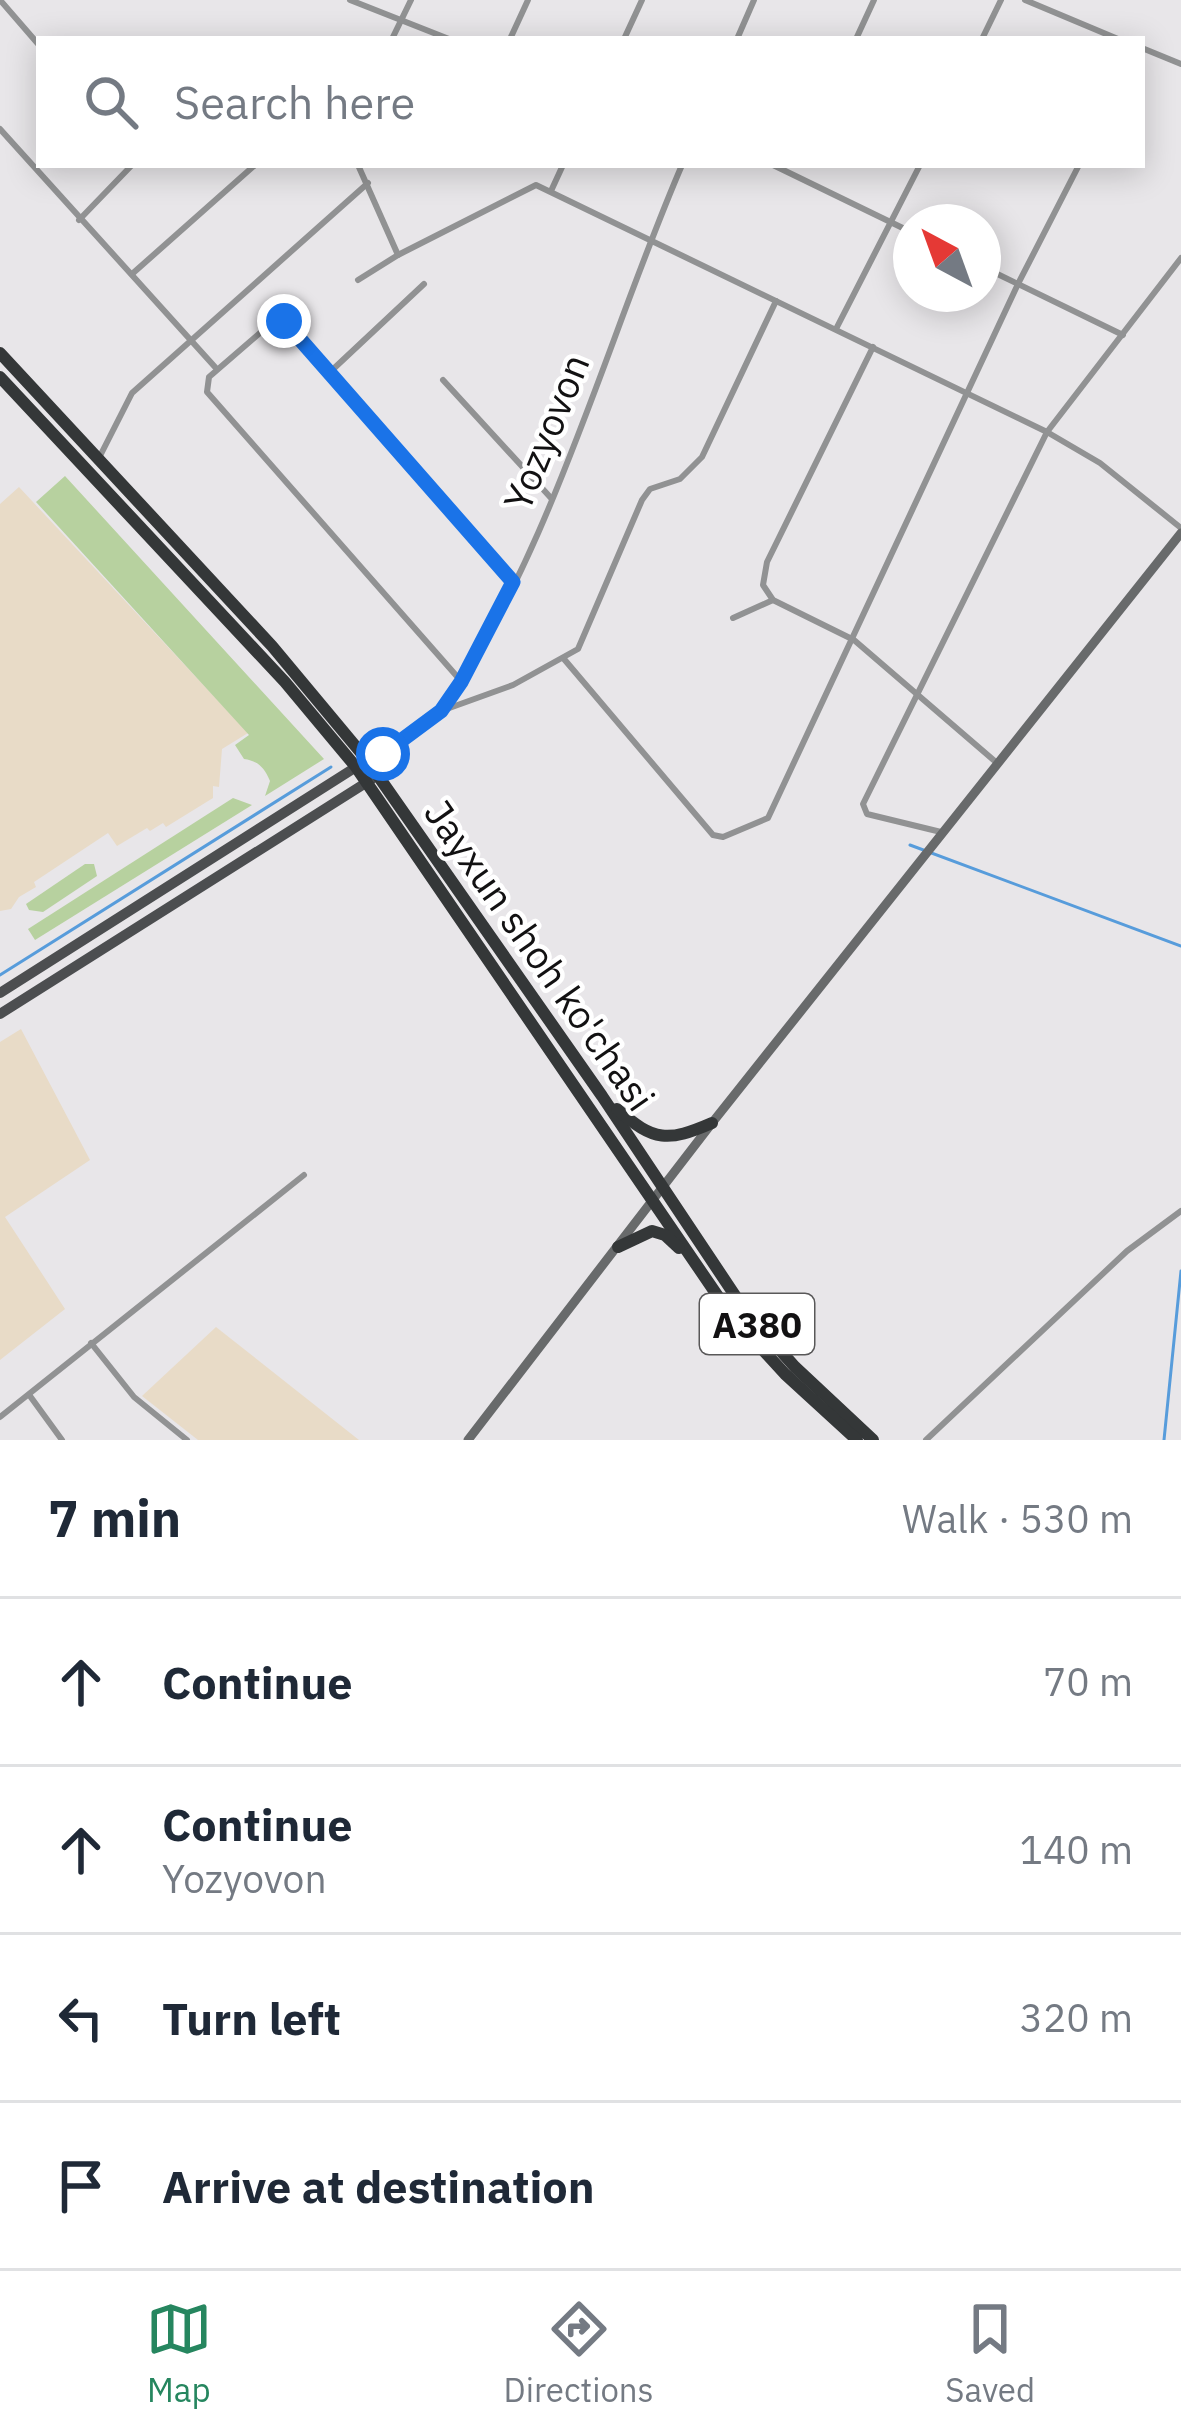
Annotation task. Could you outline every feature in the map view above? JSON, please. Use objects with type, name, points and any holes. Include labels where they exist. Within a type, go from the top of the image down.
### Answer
[{"type":"highway","name":"Jayxun shoh ko'chasi","points":[[0,353],[272,646],[602,1096],[746,1312],[794,1366],[874,1440]]},
{"type":"highway","name":"Jayxun shoh ko'chasi","points":[[0,377],[367,770],[730,1313],[785,1374],[856,1440]]},
{"type":"highway","points":[[602,1096],[651,1135],[677,1138],[712,1123]]},
{"type":"highway","points":[[618,1247],[652,1231],[665,1235],[703,1275]]},
{"type":"main road","points":[[468,1440],[712,1123],[1181,531]]},
{"type":"main road","points":[[0,993],[367,770]]},
{"type":"main road","points":[[0,1014],[367,770]]},
{"type":"street","points":[[0,0],[36,42]]},
{"type":"street","points":[[350,0],[441,36]]},
{"type":"street","points":[[393,36],[411,0]]},
{"type":"street","points":[[511,36],[528,0]]},
{"type":"street","points":[[625,36],[642,0]]},
{"type":"street","points":[[738,36],[754,0]]},
{"type":"street","points":[[857,36],[874,0]]},
{"type":"street","points":[[983,36],[1001,0]]},
{"type":"street","points":[[1025,0],[1111,36]]},
{"type":"street","points":[[1145,49],[1181,64]]},
{"type":"street","points":[[0,129],[216,368]]},
{"type":"street","points":[[79,220],[129,168]]},
{"type":"street","points":[[132,274],[252,168]]},
{"type":"street","points":[[360,168],[398,255]]},
{"type":"street","points":[[551,190],[562,168]]},
{"type":"street","name":"Yozyovon","points":[[441,711],[513,582],[681,168]]},
{"type":"street","points":[[780,168],[892,223]]},
{"type":"street","points":[[796,175],[799,168]]},
{"type":"street","points":[[836,328],[919,168]]},
{"type":"street","points":[[564,659],[713,835],[723,837],[768,818],[1018,284],[1077,168]]},
{"type":"street","points":[[99,460],[132,393],[368,183]]},
{"type":"street","points":[[358,280],[530,188],[551,190],[1047,432],[1100,463],[1181,531]]},
{"type":"street","points":[[941,832],[863,811],[862,804],[1047,432],[1181,259]]},
{"type":"street","points":[[1001,276],[1123,335]]},
{"type":"street","points":[[329,373],[424,284]]},
{"type":"street","points":[[367,770],[441,711],[513,685],[578,649],[642,500],[650,489],[680,479],[702,458],[776,302]]},
{"type":"street","points":[[461,682],[207,392],[208,377],[279,320],[513,582]]},
{"type":"street","points":[[873,347],[763,573],[763,585],[773,600],[854,640],[997,763]]},
{"type":"street","points":[[443,380],[550,498]]},
{"type":"street","points":[[733,617],[773,600]]},
{"type":"street","points":[[0,1418],[304,1174]]},
{"type":"street","points":[[926,1440],[1127,1251],[1181,1211]]},
{"type":"street","points":[[92,1343],[134,1396],[187,1440]]},
{"type":"street","points":[[29,1396],[62,1440]]},
{"type":"shaded area","points":[[19,487],[248,733],[222,749],[219,787],[213,786],[213,798],[166,827],[163,823],[150,831],[147,828],[117,846],[108,833],[34,882],[36,887],[19,897],[11,909],[0,911],[0,504]]},
{"type":"shaded area","points":[[21,1029],[90,1160],[5,1217],[65,1309],[0,1360],[0,1042]]},
{"type":"shaded area","points":[[216,1327],[359,1440],[198,1440],[142,1396]]},
{"type":"green space","points":[[65,476],[324,759],[265,796],[270,781],[265,772],[244,759],[235,745],[249,735],[36,502]]},
{"type":"green space","points":[[233,798],[252,805],[35,940],[28,929]]},
{"type":"green space","points":[[85,864],[94,864],[97,876],[43,912],[29,910],[26,904]]},
{"type":"waterway","points":[[0,975],[331,767]]},
{"type":"waterway","points":[[910,845],[1181,946]]},
{"type":"waterway","points":[[1164,1440],[1181,1271]]},
{"type":"route","points":[[284,321],[513,582],[441,711],[383,754]]}]
